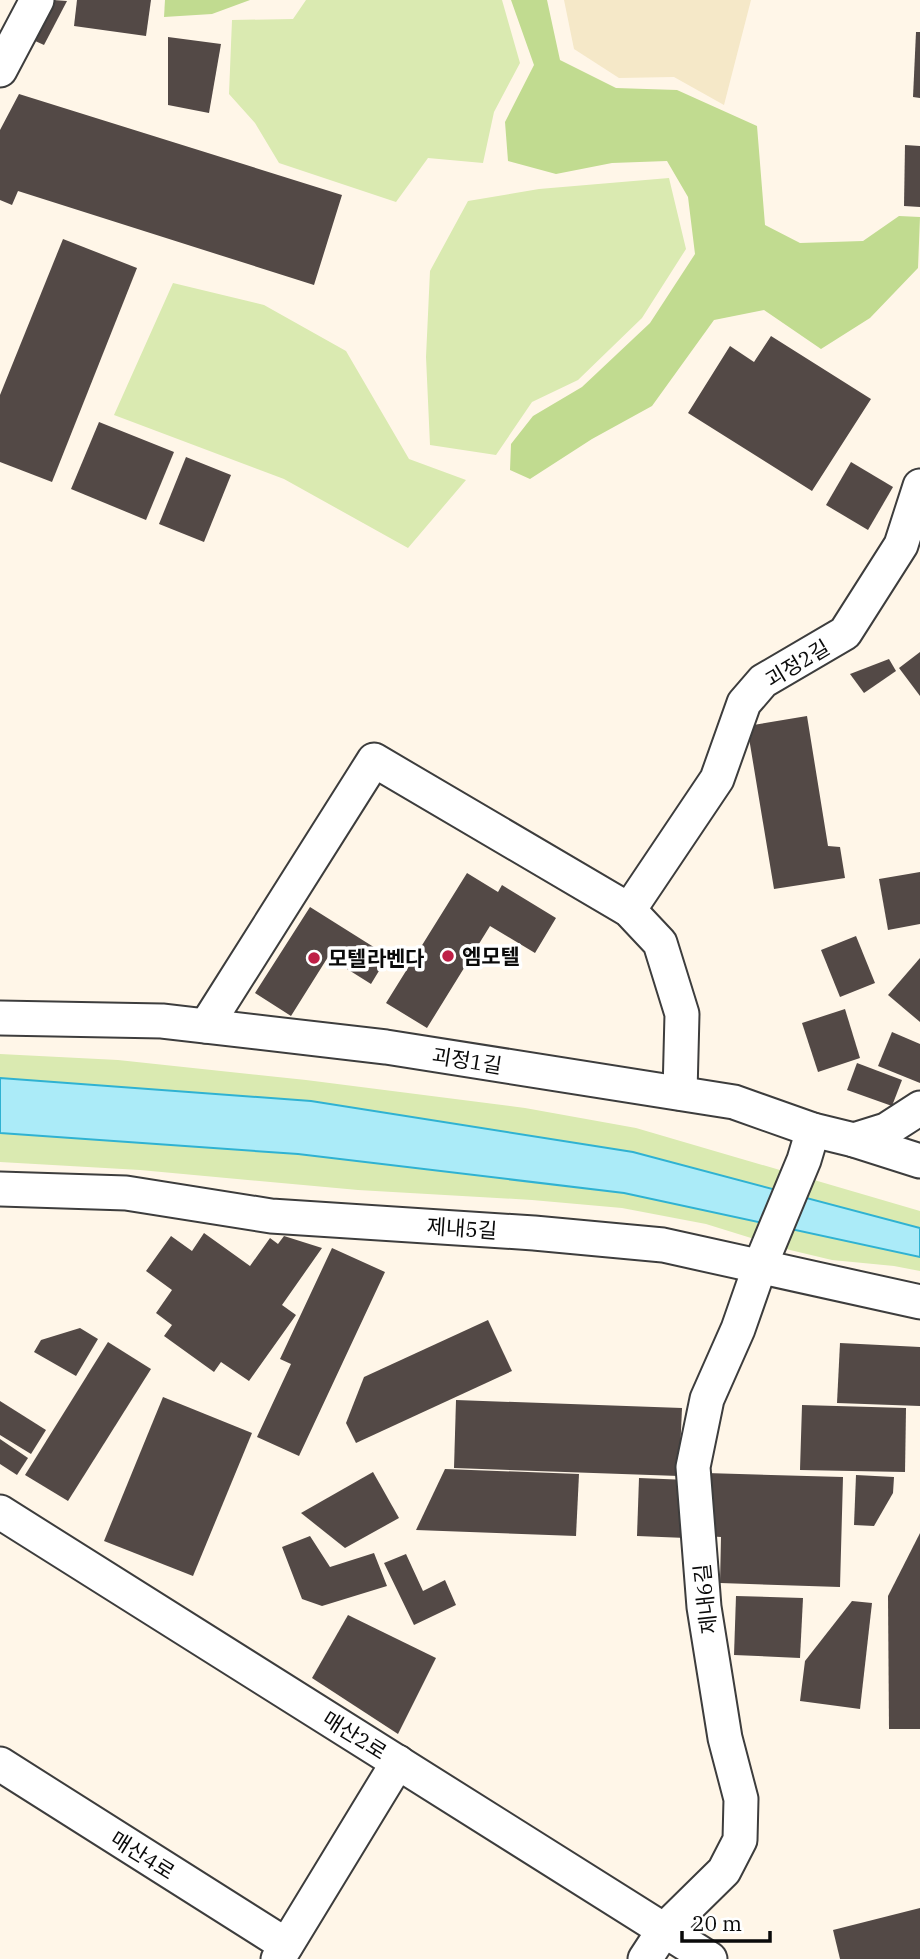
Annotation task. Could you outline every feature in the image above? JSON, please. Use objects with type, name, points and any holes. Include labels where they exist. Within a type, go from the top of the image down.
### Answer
[{"type":"street","points":[[0,70],[37,0]]},
{"type":"street","name":"괴정2길","points":[[629,911],[717,779],[744,703],[763,681],[845,633],[901,545],[920,486]]},
{"type":"street","points":[[206,1026],[374,761],[629,911],[660,943],[682,1014],[680,1093]]},
{"type":"street","name":"괴정1길","points":[[0,1018],[162,1021],[386,1047],[734,1102],[808,1145],[855,1140],[920,1161]]},
{"type":"street","points":[[855,1140],[886,1130],[920,1108]]},
{"type":"street","name":"제내6길","points":[[645,1959],[664,1930],[724,1871],[740,1840],[741,1799],[725,1738],[704,1607],[693,1467],[707,1399],[738,1329],[808,1145]]},
{"type":"street","name":"제내5길","points":[[0,1189],[126,1193],[271,1216],[534,1233],[663,1245],[764,1258],[920,1302]]},
{"type":"street","name":"매산2로","points":[[0,1512],[710,1959]]},
{"type":"street","name":"매산4로","points":[[0,1764],[282,1952],[398,1762]]},
{"type":"shaded area","points":[[564,0],[751,0],[724,105],[674,77],[619,78],[574,49]]},
{"type":"green space","points":[[165,0],[250,0],[212,14],[164,17]]},
{"type":"green space","points":[[306,0],[502,0],[520,63],[494,112],[483,163],[428,158],[396,202],[279,163],[255,123],[229,94],[232,20],[293,19]]},
{"type":"green space","points":[[511,0],[547,0],[560,60],[616,88],[677,90],[757,126],[765,225],[800,243],[863,241],[899,216],[920,217],[918,268],[870,318],[821,349],[764,310],[714,320],[652,406],[592,439],[530,479],[510,470],[511,444],[533,416],[582,387],[650,323],[695,254],[688,197],[667,161],[612,163],[556,174],[508,161],[505,122],[534,65]]},
{"type":"green space","points":[[669,178],[686,249],[642,318],[578,380],[532,402],[496,455],[430,445],[426,357],[430,271],[468,201],[539,189]]},
{"type":"green space","points":[[173,283],[264,305],[346,351],[409,459],[466,480],[408,548],[284,479],[114,415]]},
{"type":"green space","points":[[0,1054],[118,1060],[306,1080],[525,1108],[636,1128],[920,1211],[920,1228],[633,1152],[133,1089],[0,1078]]},
{"type":"green space","points":[[0,1133],[298,1154],[624,1193],[920,1257],[920,1271],[832,1260],[706,1224],[622,1208],[358,1190],[140,1170],[0,1162]]},
{"type":"water","points":[[0,1078],[311,1101],[633,1152],[920,1228],[920,1257],[624,1193],[298,1154],[0,1133]]},
{"type":"building","points":[[53,0],[67,1],[44,45],[33,40]]},
{"type":"building","points":[[77,0],[151,0],[146,36],[74,26]]},
{"type":"building","points":[[916,32],[920,32],[920,98],[913,97]]},
{"type":"building","points":[[168,37],[221,44],[209,113],[168,105]]},
{"type":"building","points":[[19,94],[342,195],[314,285],[18,191],[12,205],[0,200],[0,130]]},
{"type":"building","points":[[905,145],[920,146],[920,207],[904,206]]},
{"type":"building","points":[[63,239],[137,268],[52,482],[0,462],[0,395]]},
{"type":"building","points":[[771,336],[871,399],[812,491],[688,413],[730,346],[754,362]]},
{"type":"building","points":[[99,422],[174,452],[146,520],[71,489]]},
{"type":"building","points":[[186,457],[231,475],[204,542],[159,524]]},
{"type":"building","points":[[851,462],[893,487],[868,530],[826,505]]},
{"type":"building","points":[[920,652],[920,696],[899,668]]},
{"type":"building","points":[[889,659],[896,671],[864,693],[850,674]]},
{"type":"building","points":[[807,716],[828,846],[840,847],[845,878],[774,889],[747,726]]},
{"type":"building","points":[[920,872],[920,924],[888,930],[879,879]]},
{"type":"building","points":[[467,873],[498,892],[502,885],[556,918],[535,953],[490,926],[427,1028],[386,1003]]},
{"type":"building","points":[[310,907],[388,956],[371,984],[328,957],[291,1016],[255,993]]},
{"type":"building","points":[[856,936],[875,983],[840,997],[821,950]]},
{"type":"building","points":[[920,958],[920,1022],[888,995]]},
{"type":"building","points":[[845,1009],[860,1058],[818,1072],[802,1023]]},
{"type":"building","points":[[892,1032],[920,1044],[920,1083],[878,1066]]},
{"type":"building","points":[[857,1063],[902,1080],[892,1106],[847,1090]]},
{"type":"building","points":[[204,1233],[250,1266],[270,1238],[278,1244],[284,1236],[322,1248],[282,1305],[296,1315],[249,1381],[221,1362],[214,1372],[164,1336],[172,1325],[156,1313],[172,1290],[146,1271],[171,1236],[192,1251]]},
{"type":"building","points":[[332,1248],[385,1272],[299,1456],[257,1437],[291,1364],[280,1359]]},
{"type":"building","points":[[488,1320],[512,1371],[356,1443],[346,1423],[364,1377]]},
{"type":"building","points":[[80,1328],[98,1339],[76,1376],[34,1352],[41,1340]]},
{"type":"building","points":[[108,1342],[151,1369],[68,1501],[25,1475]]},
{"type":"building","points":[[840,1343],[920,1347],[920,1406],[837,1403]]},
{"type":"building","points":[[163,1397],[252,1433],[193,1576],[104,1541]]},
{"type":"building","points":[[456,1400],[682,1408],[679,1476],[454,1468]]},
{"type":"building","points":[[0,1401],[46,1430],[31,1454],[0,1435]]},
{"type":"building","points":[[802,1405],[906,1408],[905,1472],[800,1470]]},
{"type":"building","points":[[0,1439],[28,1458],[17,1475],[0,1464]]},
{"type":"building","points":[[445,1469],[579,1474],[576,1536],[416,1530]]},
{"type":"building","points":[[373,1472],[399,1518],[345,1548],[301,1513]]},
{"type":"building","points":[[706,1473],[843,1477],[840,1587],[720,1583],[721,1537],[704,1536]]},
{"type":"building","points":[[856,1475],[894,1477],[893,1493],[874,1526],[854,1525]]},
{"type":"building","points":[[639,1478],[688,1480],[686,1538],[637,1536]]},
{"type":"building","points":[[920,1533],[920,1729],[889,1729],[888,1596]]},
{"type":"building","points":[[310,1536],[330,1567],[374,1553],[387,1586],[322,1606],[302,1599],[282,1547]]},
{"type":"building","points":[[406,1554],[423,1591],[445,1580],[456,1605],[414,1625],[384,1563]]},
{"type":"building","points":[[736,1596],[803,1598],[800,1658],[734,1655]]},
{"type":"building","points":[[852,1601],[872,1603],[860,1709],[800,1701],[805,1661]]},
{"type":"building","points":[[348,1615],[436,1658],[398,1734],[312,1678]]},
{"type":"building","points":[[920,1908],[920,1959],[840,1959],[833,1930]]},
{"type":"place","name":"엠모텔","points":[[448,956]]},
{"type":"place","name":"모텔라벤다","points":[[314,958]]}]
